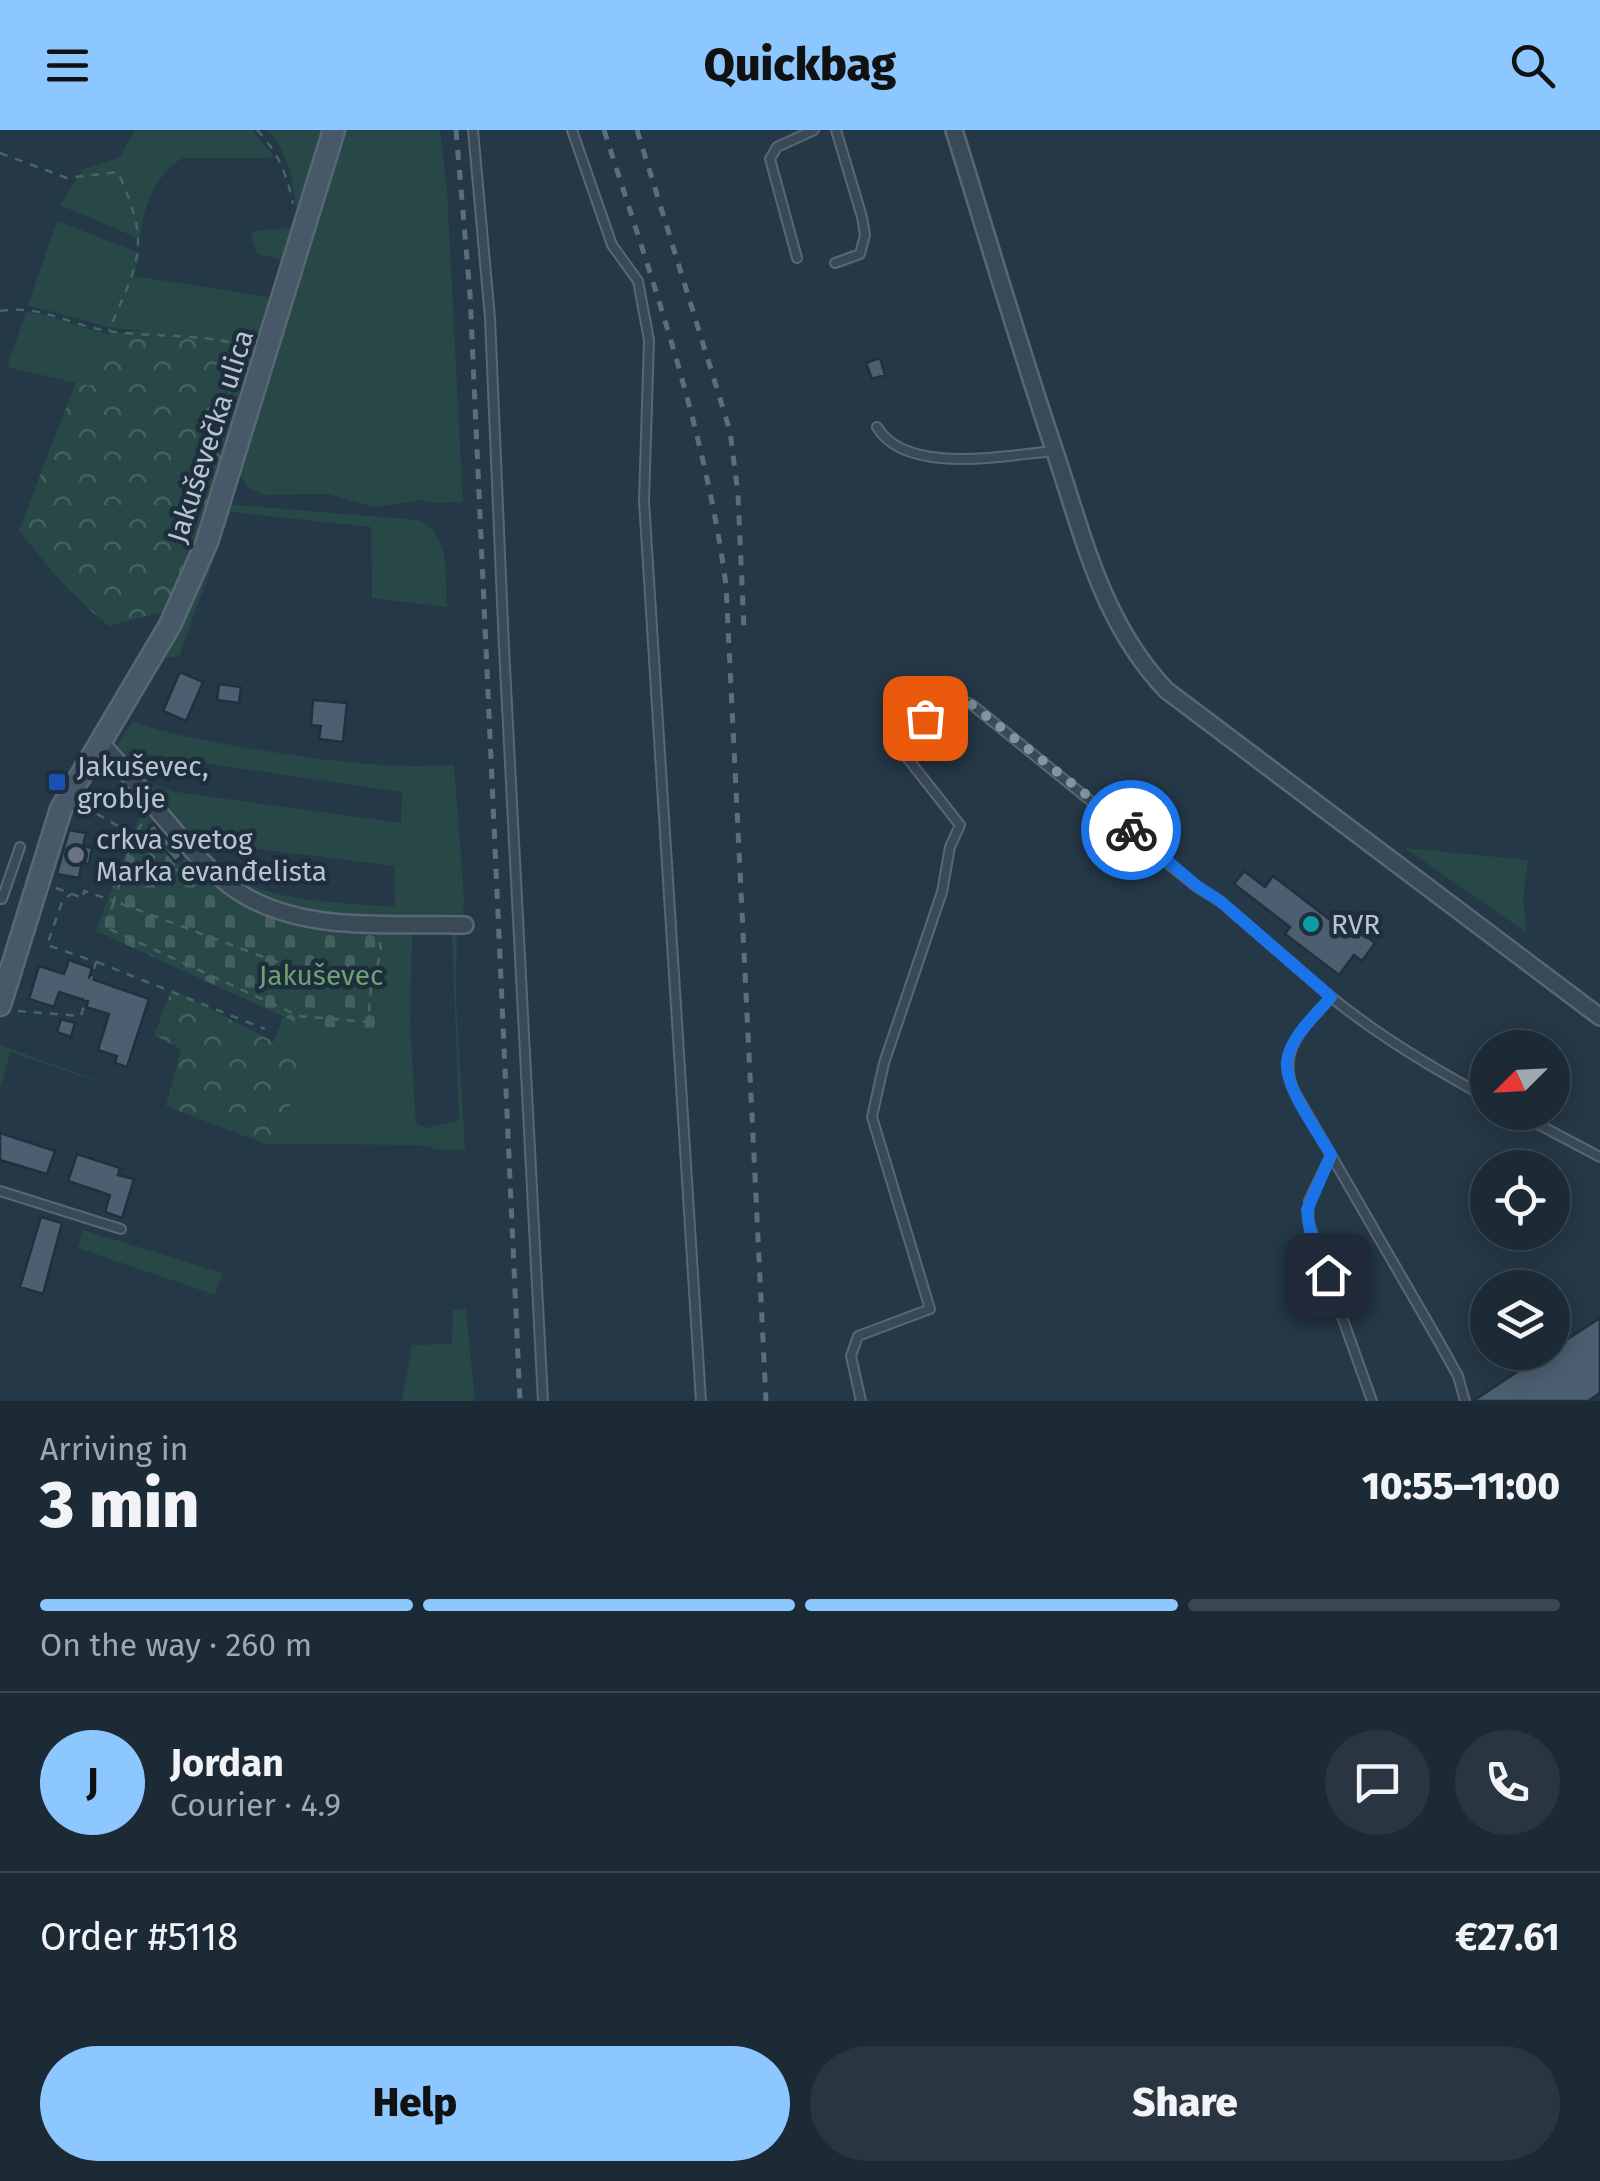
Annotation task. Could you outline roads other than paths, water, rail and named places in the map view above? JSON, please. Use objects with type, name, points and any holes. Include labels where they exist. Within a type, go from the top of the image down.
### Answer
[{"type":"main road","name":"Jakuševečka ulica","points":[[4,1007],[62,808],[188,587],[207,542],[334,130]]},
{"type":"street","points":[[954,130],[1054,451],[1102,590],[1139,661],[1166,690],[1600,1017]]},
{"type":"street","points":[[100,742],[198,861],[246,897],[305,917],[336,922],[465,925]]},
{"type":"lane","points":[[473,130],[490,318],[544,1401]]},
{"type":"lane","points":[[572,130],[612,245],[638,282],[648,340],[644,502],[701,1401]]},
{"type":"lane","points":[[836,130],[865,234],[860,254],[836,263]]},
{"type":"lane","points":[[797,258],[770,159],[777,147],[809,131]]},
{"type":"lane","points":[[876,427],[884,438],[901,448],[959,460],[1054,451]]},
{"type":"lane","points":[[861,1401],[851,1356],[858,1336],[930,1310],[872,1116],[884,1063],[942,892],[950,847],[960,825],[905,755],[910,735],[940,703],[950,699],[971,704],[1220,901],[1331,997],[1420,1062],[1470,1088]]},
{"type":"lane","points":[[2,899],[20,847]]},
{"type":"lane","points":[[1331,997],[1303,1030],[1286,1059],[1287,1074],[1451,1364],[1465,1401]]},
{"type":"lane","points":[[1548,1130],[1600,1158]]},
{"type":"lane","points":[[1331,1155],[1310,1202],[1308,1220],[1372,1401]]},
{"type":"lane","points":[[0,1191],[120,1229]]},
{"type":"railway","points":[[456,130],[470,294],[520,1401]]},
{"type":"railway","points":[[604,130],[691,412],[726,585],[766,1401]]},
{"type":"railway","points":[[637,130],[730,431],[738,494],[744,630]]},
{"type":"place","name":"Jakuševec, groblje","points":[[57,782]]},
{"type":"place","name":"crkva svetog Marka evanđelista","points":[[76,855]]},
{"type":"place","name":"RVR","points":[[1311,924]]},
{"type":"park label","name":"Jakuševec","points":[[321,975]]}]
